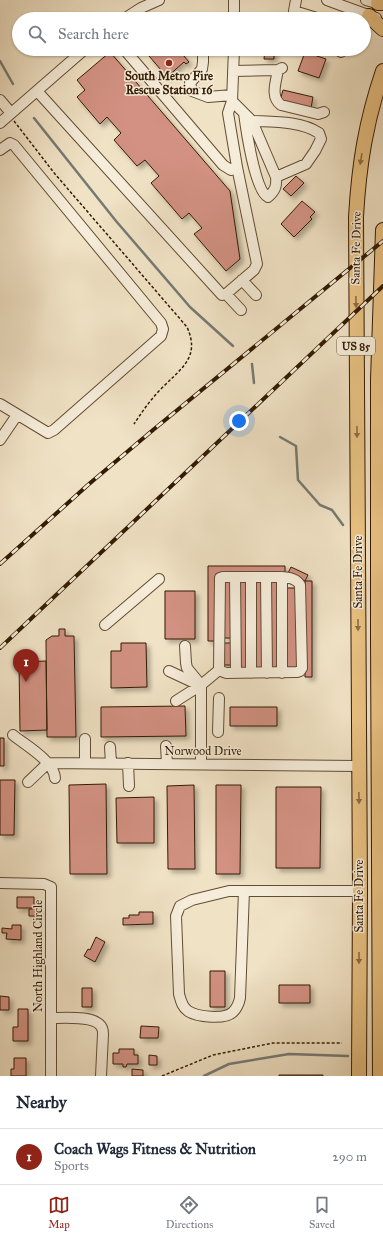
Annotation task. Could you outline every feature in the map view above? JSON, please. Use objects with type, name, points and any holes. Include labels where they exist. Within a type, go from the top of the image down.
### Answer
[{"type":"highway","points":[[371,18],[383,29]]},
{"type":"highway","name":"Santa Fe Drive","points":[[359,1076],[360,891],[358,766],[356,217],[359,175],[368,120],[383,71]]},
{"type":"highway","name":"Santa Fe Drive","points":[[380,1076],[381,901],[379,805],[381,765],[378,636],[378,380],[383,230]]},
{"type":"highway","points":[[358,766],[366,768],[372,774],[379,805]]},
{"type":"street","points":[[136,12],[141,8],[159,0]]},
{"type":"street","points":[[234,0],[234,12]]},
{"type":"street","points":[[296,0],[294,10],[300,12]]},
{"type":"street","points":[[327,0],[358,12]]},
{"type":"street","points":[[371,17],[383,21]]},
{"type":"street","points":[[0,123],[77,56]]},
{"type":"street","points":[[130,56],[222,165],[231,170],[237,167]]},
{"type":"street","points":[[203,56],[202,69],[190,83],[192,91],[208,97],[232,98],[252,121],[276,177],[277,185],[273,193],[268,197],[263,195],[259,186],[248,139],[244,113]]},
{"type":"street","points":[[36,91],[222,296],[254,270],[257,264],[237,167],[228,113],[232,98],[234,56]]},
{"type":"street","points":[[233,71],[281,69],[274,96],[277,102],[281,105],[318,114],[324,112]]},
{"type":"street","points":[[0,100],[11,113]]},
{"type":"street","points":[[252,121],[279,122],[306,127],[319,133],[321,139],[306,164],[276,177]]},
{"type":"street","points":[[0,150],[10,142],[14,145],[160,323],[163,329],[160,336],[54,430],[48,433],[0,404]]},
{"type":"street","points":[[242,280],[256,295]]},
{"type":"street","points":[[226,294],[241,310]]},
{"type":"street","points":[[0,440],[17,415]]},
{"type":"street","points":[[176,701],[201,686],[218,670],[219,581],[223,577],[287,577],[297,581],[300,585],[302,668],[300,671],[282,673],[226,673],[218,670]]},
{"type":"street","points":[[235,577],[236,673]]},
{"type":"street","points":[[251,577],[252,673]]},
{"type":"street","points":[[266,577],[267,673]]},
{"type":"street","points":[[282,577],[282,673]]},
{"type":"street","points":[[105,625],[159,579]]},
{"type":"street","points":[[185,646],[186,663],[201,686],[201,764]]},
{"type":"street","points":[[169,671],[201,686]]},
{"type":"street","points":[[218,732],[219,698]]},
{"type":"street","points":[[12,735],[48,763],[55,772],[55,778]]},
{"type":"street","points":[[85,739],[85,763]]},
{"type":"street","points":[[166,746],[167,764]]},
{"type":"street","points":[[110,747],[111,763]]},
{"type":"street","points":[[28,782],[48,763]]},
{"type":"street","name":"Norwood Drive","points":[[48,763],[358,766]]},
{"type":"street","points":[[128,763],[129,786]]},
{"type":"street","name":"North Highland Circle","points":[[0,882],[44,884],[51,887],[51,1076]]},
{"type":"street","points":[[244,892],[240,998],[237,1006],[233,1012],[227,1016],[204,1017],[194,1014],[187,1010],[182,1004],[179,994],[176,916],[180,906],[192,900],[229,892],[360,891]]},
{"type":"street","points":[[52,1018],[83,1018],[95,1021],[99,1024],[102,1028],[103,1034],[101,1076]]},
{"type":"path","points":[[162,1076],[213,1055],[273,1043],[342,1043]]},
{"type":"building","points":[[105,56],[113,56],[230,191],[240,259],[226,271],[194,234],[202,228],[189,213],[182,219],[151,183],[159,176],[145,160],[137,166],[114,140],[121,133],[107,117],[100,124],[77,97],[85,90],[77,80]]},
{"type":"building","name":"South Metro Fire Rescue Station 16","points":[[149,56],[184,56],[189,62],[186,64],[184,62],[167,77]]},
{"type":"building","points":[[264,56],[274,56],[274,59],[264,59]]},
{"type":"building","points":[[304,56],[317,56],[326,59],[319,78],[298,71]]},
{"type":"building","points":[[283,90],[313,97],[311,108],[280,101]]},
{"type":"building","points":[[296,176],[304,183],[291,196],[283,189]]},
{"type":"building","points":[[302,201],[315,212],[310,217],[312,219],[294,237],[281,224]]},
{"type":"building","points":[[208,566],[285,566],[285,573],[216,574],[217,641],[208,641]]},
{"type":"building","points":[[291,567],[308,575],[305,581],[288,573]]},
{"type":"building","points":[[305,581],[312,581],[312,677],[305,677]]},
{"type":"building","points":[[224,582],[233,582],[233,638],[224,638]]},
{"type":"building","points":[[239,582],[248,582],[249,668],[240,668]]},
{"type":"building","points":[[255,582],[263,582],[264,668],[255,668]]},
{"type":"building","points":[[271,582],[279,582],[279,668],[271,668]]},
{"type":"building","points":[[286,588],[297,588],[298,668],[287,668]]},
{"type":"building","points":[[165,591],[195,591],[195,639],[165,639]]},
{"type":"building","points":[[59,629],[65,629],[65,636],[74,636],[76,737],[47,737],[46,640],[52,636],[59,636]]},
{"type":"building","points":[[121,643],[146,643],[147,687],[111,688],[111,651],[121,651]]},
{"type":"building","points":[[223,643],[233,643],[233,665],[223,665]]},
{"type":"building","points":[[46,661],[47,730],[20,731],[19,662]]},
{"type":"building","points":[[185,706],[186,736],[101,737],[101,707]]},
{"type":"building","points":[[230,707],[277,707],[277,726],[230,726]]},
{"type":"building","points":[[0,738],[4,738],[4,766],[0,766]]},
{"type":"building","points":[[0,780],[15,780],[14,835],[0,835]]},
{"type":"building","points":[[106,784],[107,874],[70,874],[69,785]]},
{"type":"building","points":[[194,785],[195,869],[168,869],[167,786]]},
{"type":"building","points":[[216,785],[241,785],[240,874],[216,874]]},
{"type":"building","points":[[276,787],[321,787],[320,868],[276,868]]},
{"type":"building","points":[[154,797],[154,843],[117,843],[116,798]]},
{"type":"building","points":[[17,897],[34,897],[34,908],[17,908]]},
{"type":"building","points":[[29,909],[39,909],[39,916],[29,916]]},
{"type":"building","points":[[139,912],[153,912],[153,924],[123,925],[123,918],[129,918],[129,915],[139,915]]},
{"type":"building","points":[[12,925],[21,925],[21,940],[6,939],[7,933],[2,933],[2,928],[12,929]]},
{"type":"building","points":[[96,937],[105,942],[95,962],[84,956],[88,949],[90,950]]},
{"type":"building","points":[[210,971],[225,971],[225,1007],[210,1007]]},
{"type":"building","points":[[279,985],[310,985],[310,1003],[279,1003]]},
{"type":"building","points":[[82,988],[92,988],[92,1007],[82,1007]]},
{"type":"building","points":[[0,996],[9,997],[9,1010],[0,1010]]},
{"type":"building","points":[[18,1009],[28,1009],[28,1041],[13,1041],[13,1027],[18,1027]]},
{"type":"building","points":[[141,1026],[159,1027],[158,1038],[140,1038]]},
{"type":"building","points":[[119,1049],[134,1049],[134,1055],[138,1055],[138,1064],[127,1064],[126,1067],[123,1067],[123,1064],[113,1064],[113,1053],[119,1053]]},
{"type":"building","points":[[149,1055],[157,1056],[157,1065],[149,1065]]},
{"type":"building","points":[[14,1058],[26,1058],[26,1076],[11,1076],[11,1069],[14,1069]]},
{"type":"building","points":[[132,1069],[143,1070],[143,1076],[132,1076]]},
{"type":"building","points":[[323,1075],[323,1076],[279,1076]]},
{"type":"waterway","points":[[0,61],[13,84]]},
{"type":"waterway","points":[[34,118],[116,221],[190,307],[233,346]]},
{"type":"waterway","points":[[252,364],[254,383]]},
{"type":"waterway","points":[[280,437],[296,446],[298,480],[320,505],[332,510],[343,525]]},
{"type":"waterway","points":[[204,1076],[229,1064],[289,1054],[348,1056]]},
{"type":"railway","points":[[0,564],[89,484],[153,430],[383,241]]},
{"type":"railway","points":[[0,648],[383,286]]},
{"type":"place","name":"South Metro Fire Rescue Station 16","points":[[169,63]]},
{"type":"place","name":"Coach Wags Fitness & Nutrition","points":[[26,682]]}]
